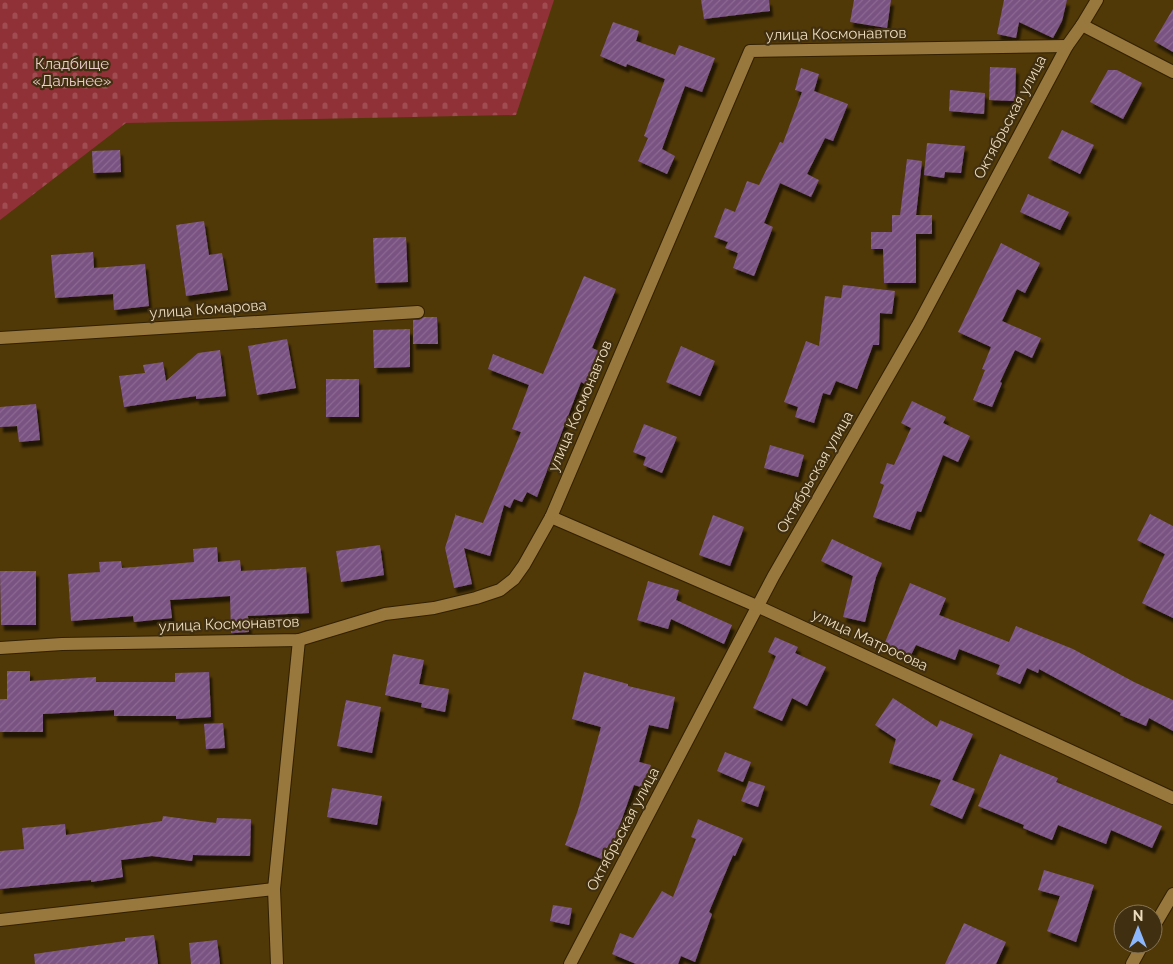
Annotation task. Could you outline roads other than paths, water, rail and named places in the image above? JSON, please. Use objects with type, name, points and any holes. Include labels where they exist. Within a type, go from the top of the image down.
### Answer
[{"type":"street","name":"Октябрьская улица","points":[[570,964],[773,578],[919,323],[1067,46],[1097,0]]},
{"type":"street","points":[[1082,25],[1173,72]]},
{"type":"street","name":"улица Космонавтов","points":[[0,648],[62,644],[299,640],[385,614],[434,608],[500,590],[514,579],[524,565],[551,517],[750,51],[1067,46]]},
{"type":"street","name":"улица Комарова","points":[[0,338],[418,312]]},
{"type":"street","name":"улица Матросова","points":[[551,517],[759,606],[1173,798]]},
{"type":"street","points":[[277,964],[274,889],[299,640]]},
{"type":"street","points":[[0,920],[274,889]]},
{"type":"street","points":[[1163,911],[1173,894]]},
{"type":"park label","name":"Кладбище «Дальнее»","points":[[72,72]]}]
